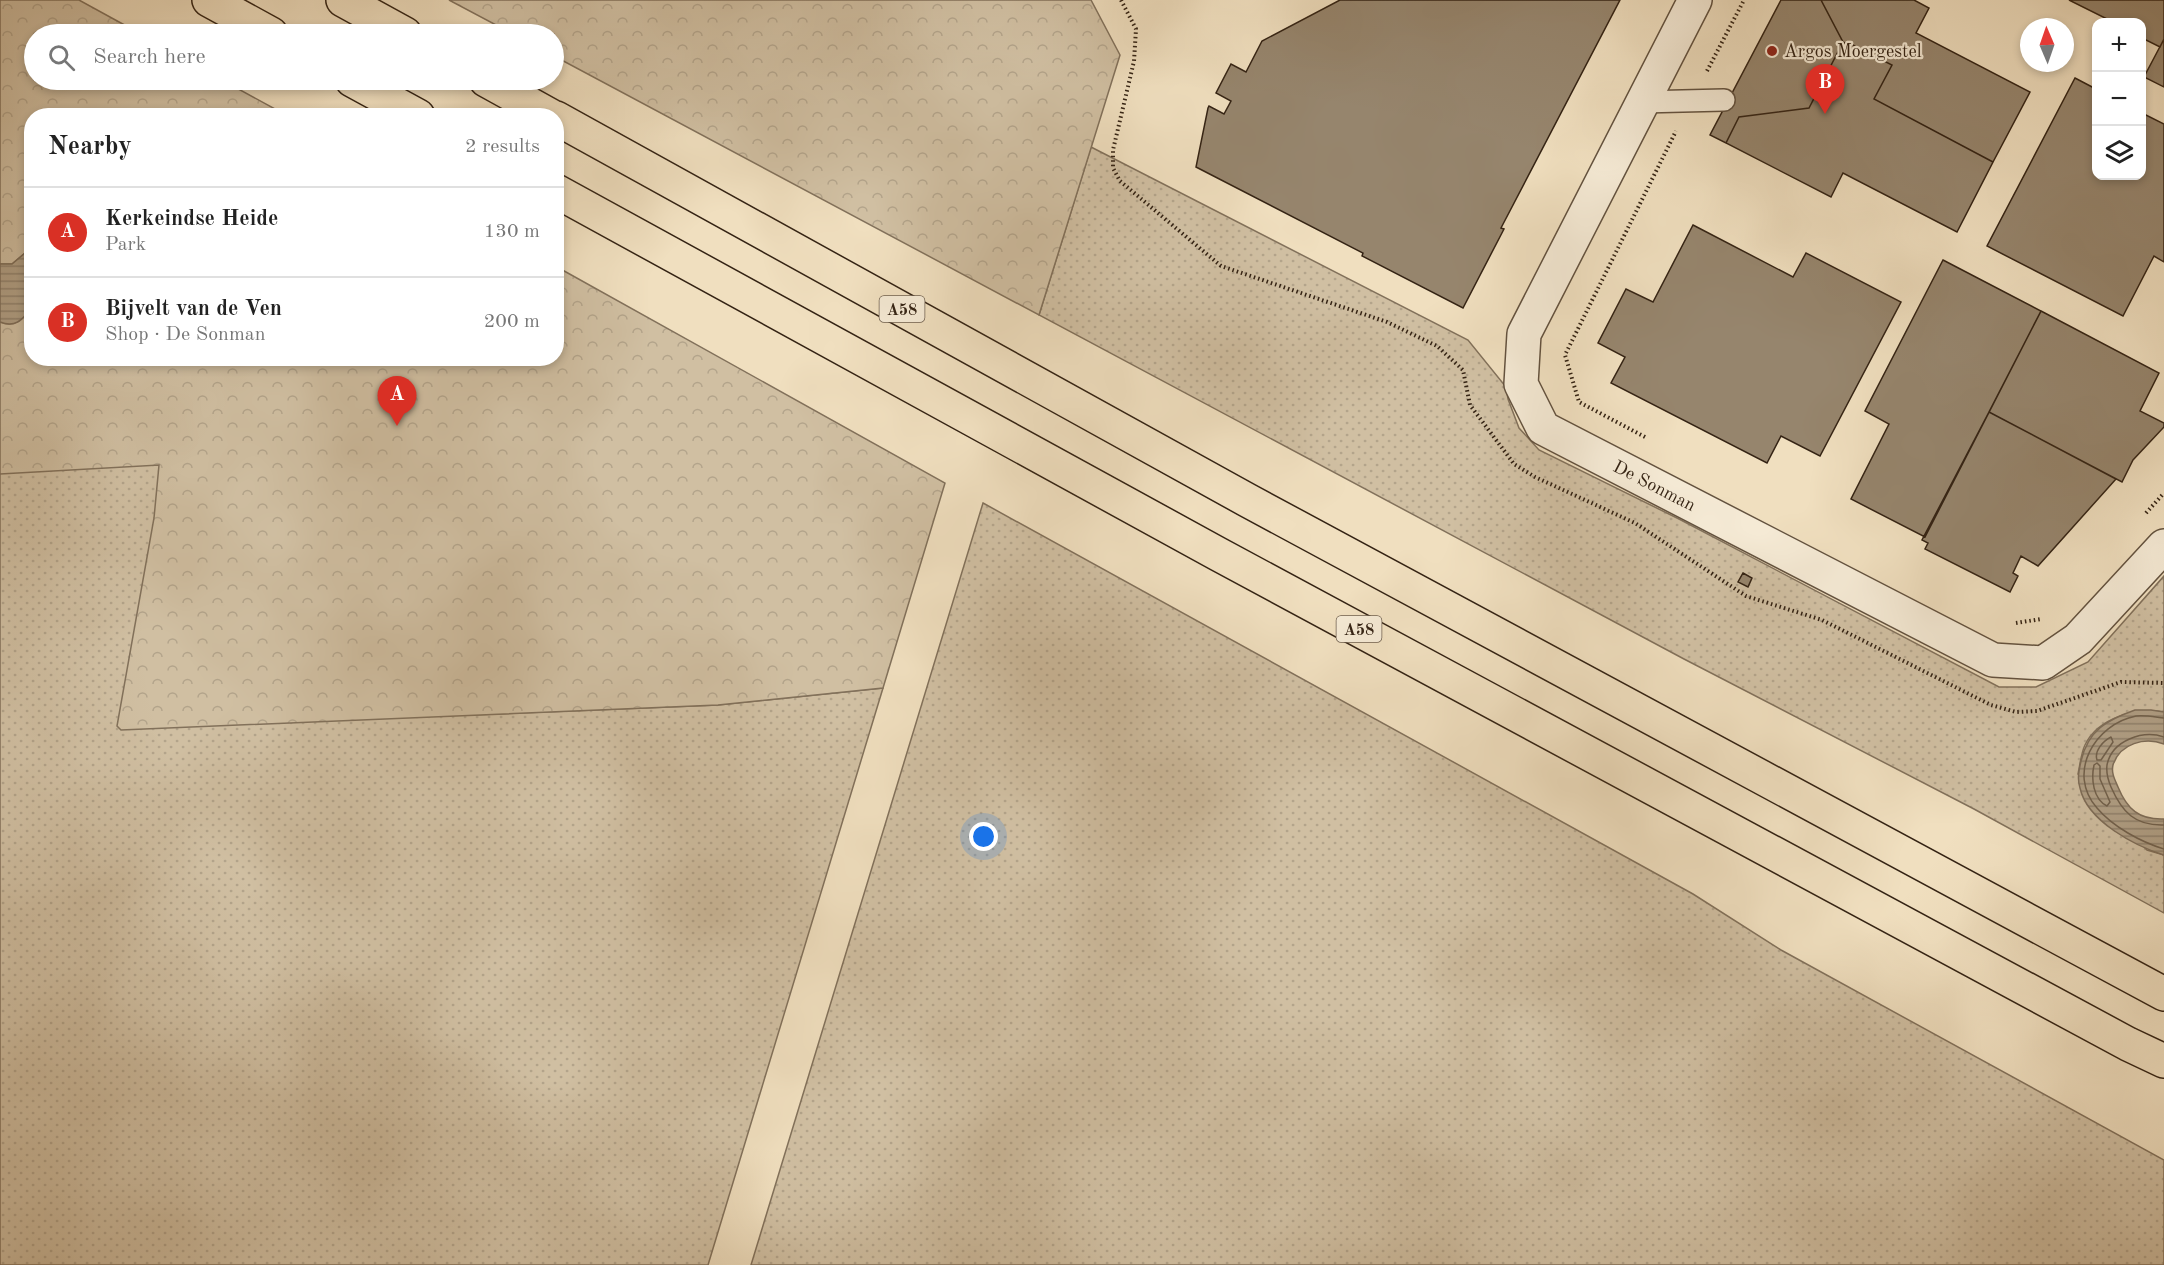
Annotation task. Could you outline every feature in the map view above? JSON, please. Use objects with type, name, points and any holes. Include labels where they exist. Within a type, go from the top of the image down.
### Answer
[{"type":"highway","points":[[208,0],[252,24]]},
{"type":"highway","points":[[342,0],[386,24]]},
{"type":"highway","points":[[370,90],[403,108]]},
{"type":"highway","points":[[504,90],[537,108]]},
{"type":"highway","name":"A58","points":[[564,122],[1237,495],[2164,994]]},
{"type":"highway","name":"A58","points":[[564,195],[1228,559],[2096,1027],[2164,1061]]},
{"type":"street","name":"De Sonman","points":[[1695,0],[1524,334],[1521,384],[1543,428],[1993,660],[2043,663],[2078,639],[2164,546]]},
{"type":"lane","points":[[1641,102],[1724,100]]},
{"type":"path","points":[[1653,441],[1579,402],[1565,355],[1691,101],[1744,0]]},
{"type":"path","points":[[2141,519],[2164,493]]},
{"type":"path","points":[[2011,624],[2047,618]]},
{"type":"green space","points":[[0,0],[14,0],[28,24],[24,24],[24,90],[33,90],[32,108],[24,108],[24,366],[564,366],[564,361],[917,494],[472,715],[718,705],[883,688],[708,1265],[0,1265]]},
{"type":"green space","points":[[0,0],[79,0],[123,24],[24,24],[24,90],[240,90],[273,108],[24,108],[24,254],[12,264],[0,264]]},
{"type":"green space","points":[[449,0],[1091,0],[1120,55],[1039,315],[564,61],[564,24],[494,24]]},
{"type":"green space","points":[[1091,147],[1468,340],[1506,387],[1519,428],[1539,450],[1679,519],[1999,687],[2036,687],[2088,662],[2164,576],[2164,712],[2142,711],[2108,721],[2091,736],[2085,745],[2078,774],[2147,850],[2164,855],[2164,913],[1974,809],[1684,659],[1039,315]]},
{"type":"green space","points":[[564,271],[945,483],[883,688],[718,705],[121,730],[117,726],[154,518],[159,465],[0,474],[0,322],[10,324],[24,317],[24,366],[564,366]]},
{"type":"green space","points":[[983,503],[1693,894],[1781,950],[2164,1160],[2164,1265],[751,1265]]},
{"type":"water","points":[[24,254],[24,317],[18,322],[5,324],[0,322],[0,264],[12,264]]},
{"type":"water","points":[[2135,710],[2164,712],[2164,744],[2149,741],[2127,747],[2116,757],[2113,774],[2125,801],[2135,812],[2148,818],[2164,819],[2164,855],[2127,839],[2102,821],[2084,800],[2079,785],[2081,761],[2088,741],[2107,722]]},
{"type":"building","points":[[1340,0],[1620,0],[1501,228],[1504,229],[1463,308],[1362,256],[1363,253],[1196,167],[1209,106],[1224,114],[1231,101],[1216,93],[1231,64],[1246,72],[1262,41]]},
{"type":"building","points":[[1781,0],[1821,0],[1843,42],[1809,108],[1739,117],[1726,143],[1710,135]]},
{"type":"building","points":[[1821,0],[1914,0],[1929,8],[1916,33],[2030,92],[1993,162],[1874,99],[1892,65],[1843,42]]},
{"type":"building","points":[[2069,0],[2164,0],[2164,39],[2160,47],[2146,40],[2146,18],[2105,18]]},
{"type":"building","points":[[2164,39],[2164,87],[2146,78],[2146,73]]},
{"type":"building","points":[[1843,42],[1892,65],[1874,99],[1993,162],[1957,232],[1843,173],[1831,197],[1726,143],[1739,117],[1809,108]]},
{"type":"building","points":[[2075,78],[2092,87],[2092,180],[2146,180],[2146,115],[2164,124],[2164,262],[2154,256],[2123,316],[1987,246]]},
{"type":"building","points":[[1693,225],[1793,277],[1806,253],[1901,302],[1820,456],[1781,436],[1767,463],[1611,383],[1625,357],[1598,343],[1626,289],[1653,302]]},
{"type":"building","points":[[1943,260],[2041,311],[1925,537],[1851,499],[1889,424],[1865,411]]},
{"type":"building","points":[[2041,311],[2159,373],[2140,411],[2164,423],[2164,427],[2133,460],[2122,482],[1989,412]]},
{"type":"building","points":[[1989,412],[2116,479],[2038,566],[2021,556],[2013,573],[2018,576],[2010,592],[1925,549],[1928,543],[1922,540]]},
{"type":"building","points":[[1743,573],[1752,578],[1748,587],[1738,582]]},
{"type":"place","name":"Argos Moergestel","points":[[1772,51]]},
{"type":"place","name":"Bijvelt van de Ven","points":[[1825,114]]},
{"type":"place","name":"Kerkeindse Heide","points":[[397,426]]}]
